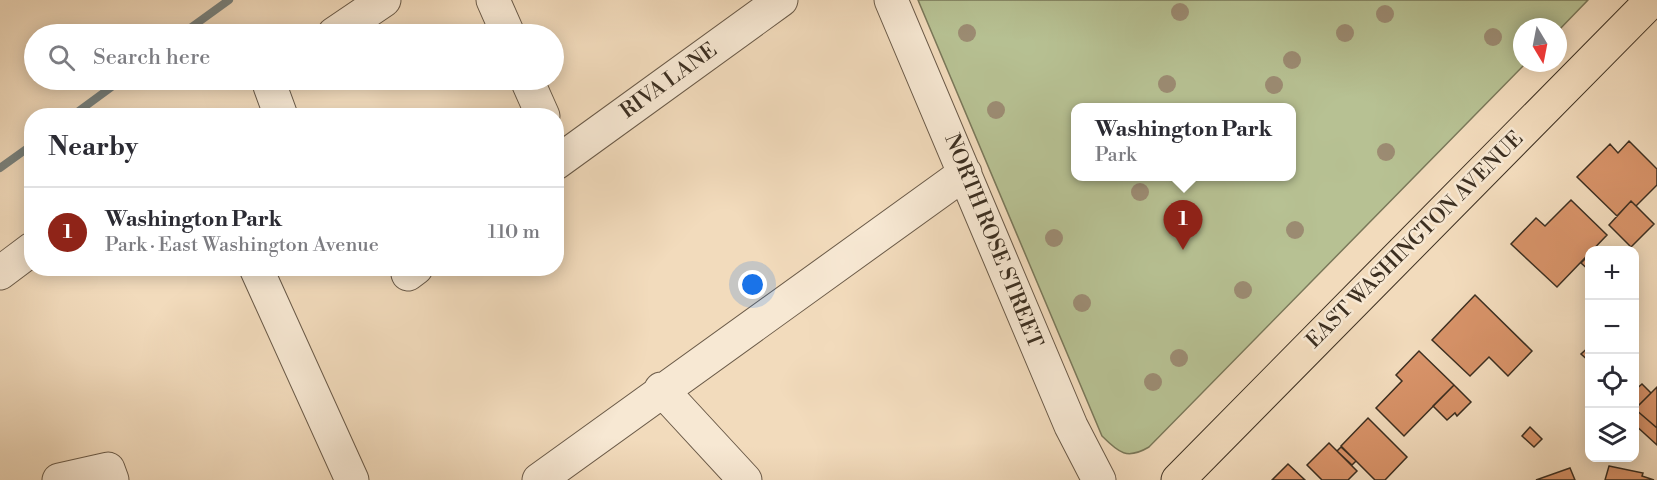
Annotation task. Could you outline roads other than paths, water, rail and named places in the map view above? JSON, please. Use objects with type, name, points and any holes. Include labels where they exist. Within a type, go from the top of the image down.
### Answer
[{"type":"main road","name":"EAST WASHINGTON AVENUE","points":[[1178,480],[1652,0]]},
{"type":"street","points":[[349,24],[384,0]]},
{"type":"street","points":[[493,0],[504,24]]},
{"type":"street","name":"RIVA LANE","points":[[564,152],[781,0]]},
{"type":"street","name":"NORTH ROSE STREET","points":[[891,0],[1071,426],[1100,480]]},
{"type":"street","points":[[271,90],[277,108]]},
{"type":"street","points":[[531,90],[539,108]]},
{"type":"street","points":[[539,480],[965,173]]},
{"type":"street","points":[[0,273],[24,255]]},
{"type":"street","points":[[260,276],[351,480]]},
{"type":"street","points":[[661,390],[744,480]]},
{"type":"street","points":[[59,480],[110,475]]},
{"type":"waterway","points":[[196,24],[229,0]]},
{"type":"waterway","points":[[83,108],[107,90]]},
{"type":"waterway","points":[[0,168],[24,151]]},
{"type":"place","name":"Washington Park","points":[[1183,250]]}]
